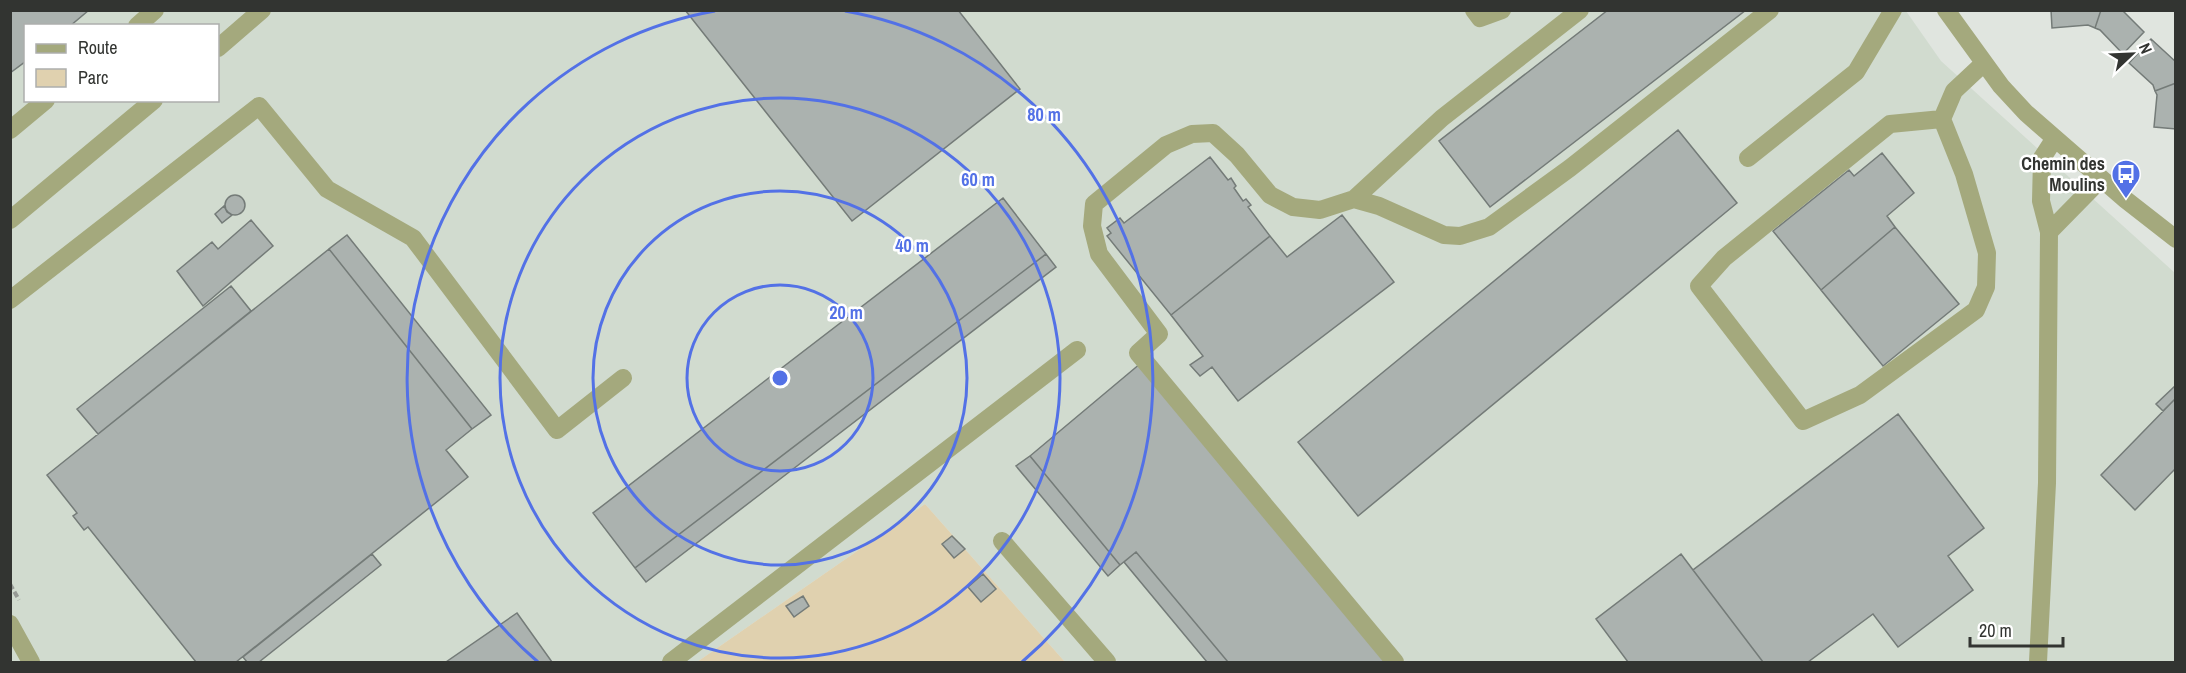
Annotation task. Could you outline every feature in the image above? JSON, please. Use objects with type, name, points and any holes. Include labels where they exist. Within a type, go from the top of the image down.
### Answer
[{"type":"street","points":[[139,24],[155,10]]},
{"type":"street","points":[[219,47],[262,10]]},
{"type":"street","points":[[1474,10],[1480,18],[1502,10]]},
{"type":"street","points":[[1395,663],[1138,353],[1159,334],[1099,254],[1092,226],[1094,204],[1166,145],[1192,134],[1213,133],[1237,155],[1270,195],[1293,207],[1320,210],[1354,199],[1442,118],[1580,10]]},
{"type":"street","points":[[1354,199],[1379,206],[1444,235],[1460,236],[1490,226],[1570,168],[1770,10]]},
{"type":"street","points":[[1748,158],[1856,72],[1893,10]]},
{"type":"street","points":[[1946,10],[2001,86],[2026,113],[2101,179],[2175,238]]},
{"type":"street","points":[[1942,119],[1890,124],[1724,258],[1699,286],[1803,421],[1860,395],[1976,310],[1986,287],[1987,253],[1964,174],[1942,119],[1954,91],[1984,63]]},
{"type":"street","points":[[10,130],[44,102]]},
{"type":"street","points":[[10,219],[152,102]]},
{"type":"street","points":[[10,300],[259,106],[327,189],[413,238],[557,430],[622,378]]},
{"type":"street","points":[[2038,663],[2047,483],[2049,232],[2041,201],[2042,158],[2055,138]]},
{"type":"street","points":[[2049,232],[2101,179]]},
{"type":"street","points":[[670,663],[1077,350]]},
{"type":"street","points":[[1002,541],[1107,663]]},
{"type":"street","points":[[10,624],[31,663]]},
{"type":"shaded area","points":[[10,11],[1906,11],[1941,61],[2175,273],[2175,662],[1065,662],[925,504],[697,662],[11,662]]},
{"type":"green space","points":[[925,504],[1065,662],[697,662]]},
{"type":"building","points":[[10,10],[89,10],[72,24],[24,24],[24,62],[10,73]]},
{"type":"building","points":[[685,10],[958,10],[1020,89],[852,221]]},
{"type":"building","points":[[1608,10],[1746,10],[1490,207],[1439,141]]},
{"type":"building","points":[[2051,10],[2101,10],[2095,28],[2088,25],[2052,28]]},
{"type":"building","points":[[2101,10],[2122,10],[2144,32],[2123,54],[2100,30],[2095,28]]},
{"type":"building","points":[[2151,39],[2176,62],[2176,83],[2155,91],[2153,85],[2129,63]]},
{"type":"building","points":[[2176,83],[2176,129],[2154,127],[2157,95],[2155,91]]},
{"type":"building","points":[[1678,130],[1737,203],[1358,516],[1298,442]]},
{"type":"building","points":[[1882,153],[1914,193],[1887,216],[1895,227],[1821,290],[1773,231],[1849,170],[1854,176]]},
{"type":"building","points":[[1210,157],[1228,180],[1231,178],[1236,186],[1234,188],[1243,201],[1246,199],[1251,205],[1248,207],[1270,236],[1171,315],[1107,236],[1111,233],[1107,228],[1120,218],[1124,223]]},
{"type":"building","points":[[231,195],[239,195],[245,201],[245,209],[239,215],[231,215],[225,209],[225,201]]},
{"type":"building","points":[[1003,198],[1046,254],[635,568],[593,513]]},
{"type":"building","points":[[224,206],[232,215],[222,223],[215,214]]},
{"type":"building","points":[[1342,215],[1394,282],[1238,401],[1212,367],[1200,376],[1190,365],[1203,356],[1171,315],[1270,236],[1287,257]]},
{"type":"building","points":[[251,220],[273,246],[203,306],[177,271],[212,242],[218,249]]},
{"type":"building","points":[[1895,227],[1959,304],[1883,366],[1821,290]]},
{"type":"building","points":[[347,235],[491,415],[472,429],[329,249]]},
{"type":"building","points":[[329,249],[472,429],[446,450],[468,477],[236,662],[196,662],[88,527],[84,530],[73,516],[77,513],[47,475]]},
{"type":"building","points":[[1046,254],[1056,267],[646,582],[635,568]]},
{"type":"building","points":[[231,286],[251,311],[98,434],[77,409]]},
{"type":"building","points":[[1141,363],[1387,662],[1228,662],[1136,552],[1120,565],[1030,456]]},
{"type":"building","points":[[2176,385],[2176,398],[2163,411],[2156,404]]},
{"type":"building","points":[[2176,398],[2176,468],[2135,510],[2101,475]]},
{"type":"building","points":[[1898,414],[1984,528],[1948,556],[1973,590],[1898,647],[1873,614],[1808,662],[1763,662],[1693,570]]},
{"type":"building","points":[[1030,456],[1120,565],[1108,576],[1016,466]]},
{"type":"building","points":[[952,536],[965,549],[954,558],[942,544]]},
{"type":"building","points":[[1136,552],[1228,662],[1207,662],[1124,562]]},
{"type":"building","points":[[372,554],[381,565],[259,662],[247,662],[243,657]]},
{"type":"building","points":[[1681,554],[1763,662],[1628,662],[1596,619]]},
{"type":"building","points":[[983,574],[996,589],[981,602],[968,587]]},
{"type":"building","points":[[803,596],[809,606],[794,617],[786,606]]},
{"type":"building","points":[[517,613],[552,662],[446,662]]},
{"type":"place","name":"Chemin des Moulins","points":[[2126,200]]}]
